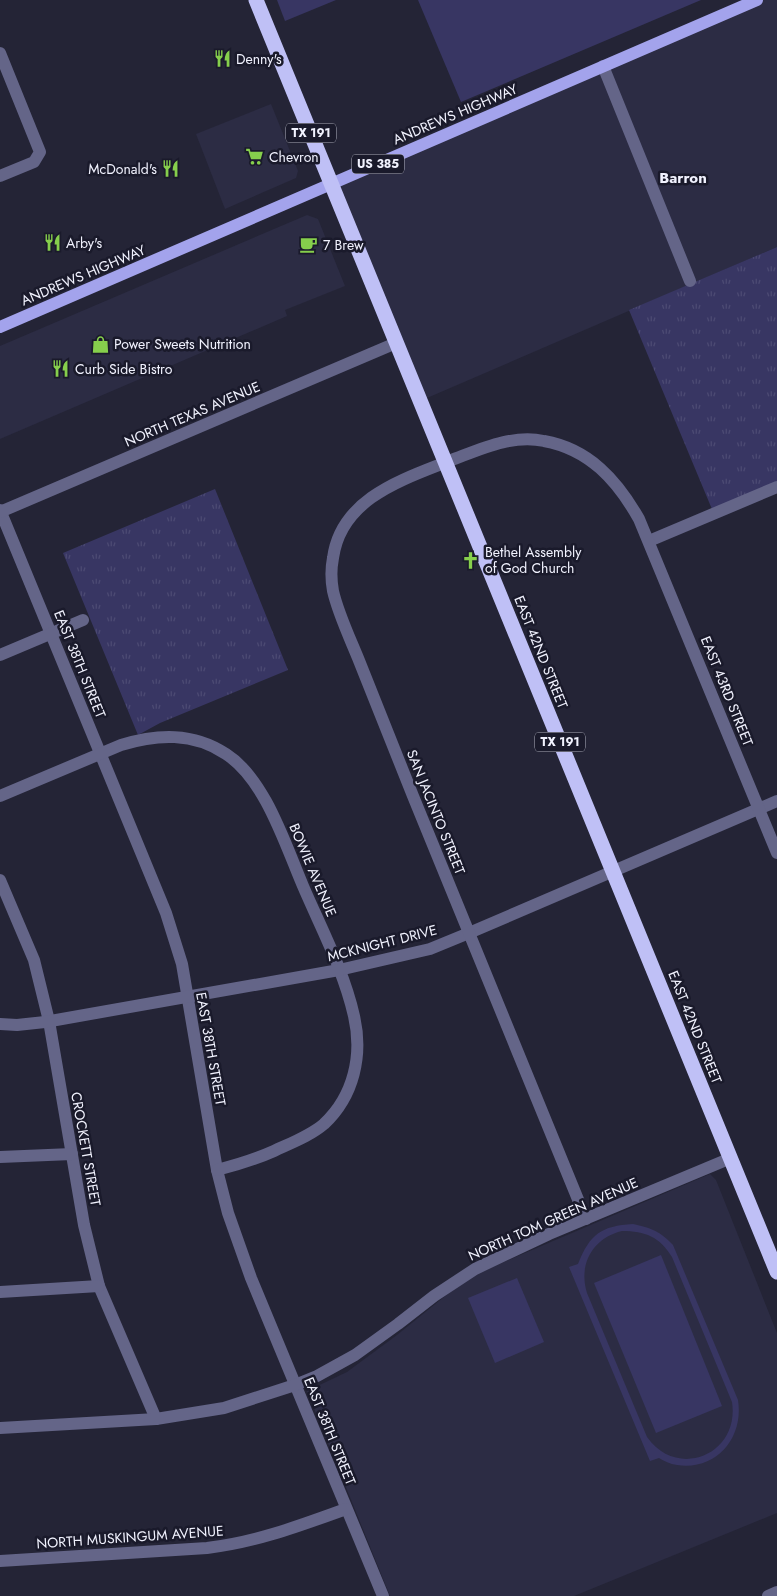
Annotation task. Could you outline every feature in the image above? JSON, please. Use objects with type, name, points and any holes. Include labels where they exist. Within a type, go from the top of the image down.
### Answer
[{"type":"highway","name":"TX 191","points":[[256,0],[332,184]]},
{"type":"highway","name":"EAST 42ND STREET","points":[[332,184],[777,1272]]},
{"type":"main road","name":"ANDREWS HIGHWAY","points":[[0,327],[757,0]]},
{"type":"street","points":[[0,53],[40,152],[34,162],[0,176]]},
{"type":"street","points":[[603,66],[690,281]]},
{"type":"street","name":"NORTH TEXAS AVENUE","points":[[0,511],[396,343]]},
{"type":"street","name":"SAN JACINTO STREET","points":[[586,1219],[357,657],[333,591],[334,550],[338,537],[353,512],[377,493],[485,447],[530,439],[556,444],[591,461],[603,470],[616,482],[629,501],[649,541]]},
{"type":"street","points":[[649,541],[777,488]]},
{"type":"street","name":"EAST 38TH STREET","points":[[0,511],[166,913],[182,964],[217,1170],[240,1248],[383,1596]]},
{"type":"street","name":"EAST 43RD STREET","points":[[649,541],[777,853]]},
{"type":"street","points":[[0,654],[83,620]]},
{"type":"street","name":"BOWIE AVENUE","points":[[0,796],[100,753],[137,740],[164,736],[188,738],[212,746],[227,754],[241,766],[257,786],[267,804],[339,970],[354,1016],[358,1045],[356,1070],[343,1100],[334,1113],[312,1132],[259,1157],[217,1170]]},
{"type":"street","name":"MCKNIGHT DRIVE","points":[[0,1024],[17,1025],[49,1021],[187,997],[339,970],[430,949],[777,801]]},
{"type":"street","name":"CROCKETT STREET","points":[[0,880],[34,960],[49,1021],[84,1225],[99,1286],[156,1419]]},
{"type":"street","points":[[0,1157],[72,1154]]},
{"type":"street","name":"NORTH TOM GREEN AVENUE","points":[[0,1428],[156,1419],[224,1408],[295,1385],[355,1355],[434,1296],[475,1270],[519,1248],[731,1158]]},
{"type":"street","points":[[0,1292],[99,1286]]},
{"type":"street","name":"NORTH MUSKINGUM AVENUE","points":[[0,1561],[236,1545],[294,1528],[346,1508]]},
{"type":"street","points":[[768,1596],[777,1592]]},
{"type":"shaded area","points":[[757,0],[777,0],[777,247],[420,401],[331,184]]},
{"type":"shaded area","points":[[271,104],[298,171],[296,178],[225,209],[196,134]]},
{"type":"shaded area","points":[[307,215],[318,219],[345,286],[285,310],[287,316],[0,439],[0,346]]},
{"type":"shaded area","points":[[710,1174],[716,1180],[777,1333],[777,1513],[574,1596],[390,1596],[307,1391],[347,1372],[455,1288],[478,1273]]},
{"type":"green space","points":[[277,0],[336,0],[285,21]]},
{"type":"green space","points":[[418,0],[701,0],[461,102]]},
{"type":"green space","points":[[777,247],[777,487],[714,514],[629,310]]},
{"type":"green space","points":[[215,489],[288,670],[160,723],[138,735],[63,553]]},
{"type":"green space","points":[[633,1224],[650,1229],[664,1236],[673,1245],[738,1400],[739,1414],[732,1439],[715,1457],[704,1463],[677,1465],[659,1458],[650,1461],[569,1267],[578,1264],[587,1245],[598,1234],[622,1225]],"holes":[[[622,1231],[638,1232],[651,1236],[662,1244],[672,1257],[732,1402],[732,1420],[726,1436],[717,1448],[704,1456],[689,1459],[674,1457],[660,1450],[647,1437],[587,1293],[585,1272],[586,1262],[590,1254],[603,1240],[612,1234]]]},
{"type":"green space","points":[[661,1255],[722,1406],[656,1433],[594,1283]]},
{"type":"green space","points":[[517,1278],[544,1342],[495,1363],[468,1298]]},
{"type":"place","name":"Denny's","points":[[222,59]]},
{"type":"place","name":"Chevron","points":[[255,157]]},
{"type":"place","name":"McDonald's","points":[[171,169]]},
{"type":"place","name":"Arby's","points":[[52,243]]},
{"type":"place","name":"7 Brew","points":[[309,245]]},
{"type":"place","name":"Power Sweets Nutrition","points":[[100,344]]},
{"type":"place","name":"Curb Side Bistro","points":[[61,369]]},
{"type":"place","name":"Bethel Assembly of God Church","points":[[471,560]]},
{"type":"district","name":"Barron","points":[[683,178]]}]
